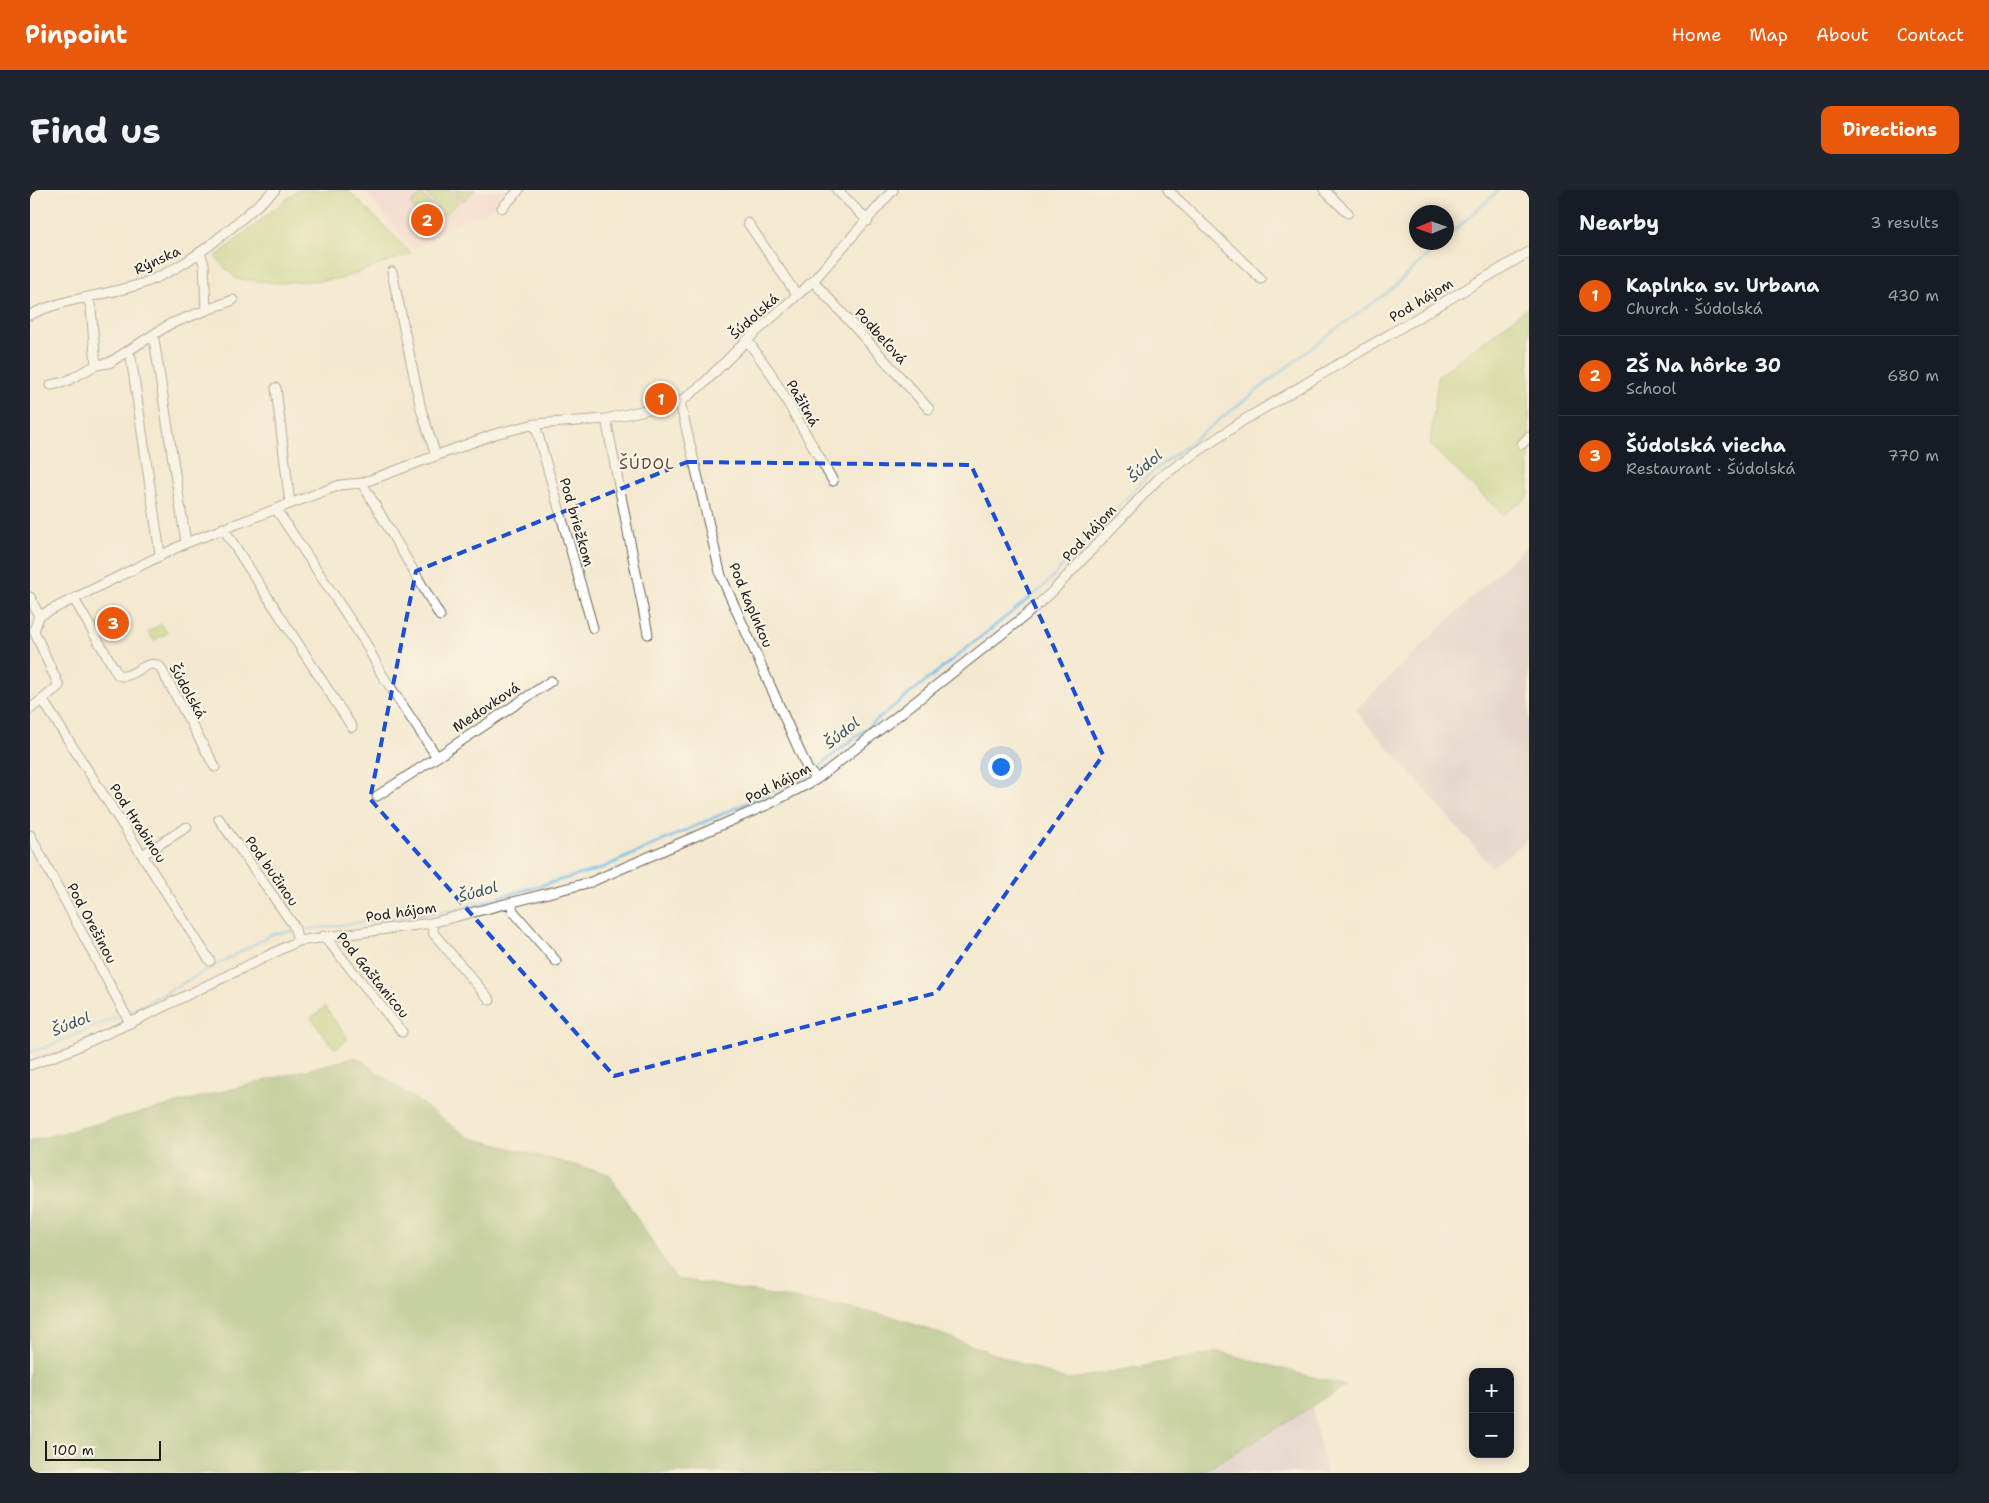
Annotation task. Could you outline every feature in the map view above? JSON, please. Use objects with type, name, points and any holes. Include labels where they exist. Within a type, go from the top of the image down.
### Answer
[{"type":"street","name":"Rýnska","points":[[30,315],[51,306],[141,284],[200,253],[275,190]]},
{"type":"street","points":[[502,208],[520,190]]},
{"type":"street","points":[[837,190],[868,221]]},
{"type":"street","name":"Šúdolská","points":[[39,616],[160,554],[223,528],[340,485],[362,483],[495,434],[535,424],[606,419],[680,402],[704,384],[747,340],[813,281],[868,221],[893,190]]},
{"type":"street","points":[[1168,190],[1260,279]]},
{"type":"street","points":[[1324,190],[1348,213]]},
{"type":"street","points":[[748,223],[797,295]]},
{"type":"street","name":"Pod hájom","points":[[30,1065],[68,1052],[130,1023],[296,934],[324,936],[431,923],[512,904],[591,882],[768,805],[814,775],[1026,615],[1052,592],[1159,478],[1244,420],[1529,252]]},
{"type":"street","points":[[200,253],[204,264],[206,309]]},
{"type":"street","points":[[392,272],[421,409],[436,456]]},
{"type":"street","name":"Podbeľová","points":[[813,281],[929,409]]},
{"type":"street","points":[[88,298],[96,365]]},
{"type":"street","points":[[51,385],[65,382],[96,365],[114,361],[154,333],[206,309],[233,300]]},
{"type":"street","points":[[154,340],[186,543]]},
{"type":"street","name":"Pažitná","points":[[747,340],[770,372],[833,481]]},
{"type":"street","points":[[131,358],[160,554]]},
{"type":"street","points":[[276,388],[290,504]]},
{"type":"street","name":"Pod kaplnkou","points":[[680,402],[721,576],[814,775]]},
{"type":"street","points":[[606,419],[648,634]]},
{"type":"street","name":"Pod briežkom","points":[[535,424],[593,628]]},
{"type":"street","points":[[1522,444],[1529,438]]},
{"type":"street","points":[[362,483],[440,616]]},
{"type":"street","points":[[276,509],[365,642],[381,673],[436,757]]},
{"type":"street","points":[[223,528],[352,727]]},
{"type":"street","points":[[30,597],[39,616],[34,631],[59,686],[30,709]]},
{"type":"street","name":"Šúdolská","points":[[74,598],[118,675],[123,677],[129,675],[150,664],[160,667],[215,768]]},
{"type":"street","name":"Medovková","points":[[377,796],[551,681]]},
{"type":"street","name":"Pod Hrabinou","points":[[42,699],[210,961]]},
{"type":"street","name":"Pod bučinou","points":[[219,819],[296,934]]},
{"type":"street","points":[[142,855],[187,828]]},
{"type":"street","name":"Pod Orešinou","points":[[30,835],[130,1023]]},
{"type":"street","points":[[512,904],[513,911],[556,961]]},
{"type":"street","points":[[431,923],[434,934],[490,1000]]},
{"type":"street","name":"Pod Gaštanicou","points":[[324,936],[402,1032]]},
{"type":"highlighted area","points":[[687,462],[971,465],[1103,755],[936,993],[614,1076],[370,799],[416,571]]},
{"type":"shaded area","points":[[364,190],[513,190],[484,214],[467,218],[413,250]]},
{"type":"shaded area","points":[[1527,545],[1529,547],[1529,839],[1492,867],[1355,710]]},
{"type":"shaded area","points":[[1312,1406],[1326,1473],[1198,1473]]},
{"type":"green space","points":[[298,190],[348,190],[411,253],[341,279],[280,283],[236,279],[215,257]]},
{"type":"green space","points":[[427,190],[451,190],[460,201],[444,215],[425,192]]},
{"type":"green space","points":[[454,190],[475,190],[463,201]]},
{"type":"green space","points":[[422,194],[442,217],[430,228],[410,204]]},
{"type":"green space","points":[[1529,307],[1529,496],[1503,515],[1430,445],[1438,376]]},
{"type":"green space","points":[[108,618],[116,628],[102,637],[96,625]]},
{"type":"green space","points":[[161,624],[167,633],[154,641],[148,632]]},
{"type":"green space","points":[[325,1007],[348,1039],[335,1049],[311,1018]]},
{"type":"green space","points":[[356,1057],[468,1137],[609,1174],[675,1278],[891,1316],[1066,1380],[1220,1352],[1346,1386],[1201,1473],[30,1473],[30,1141]]},
{"type":"waterway","name":"Šúdol","points":[[1454,231],[1499,190]]},
{"type":"waterway","name":"Šúdol","points":[[813,771],[1042,588],[1146,477],[1332,332],[1389,291],[1433,250]]},
{"type":"waterway","name":"Šúdol","points":[[132,1011],[273,934],[452,910],[600,869],[809,775]]},
{"type":"waterway","name":"Šúdol","points":[[30,1052],[49,1046],[119,1016]]},
{"type":"place","name":"ZŠ Na hôrke 30","points":[[427,220]]},
{"type":"place","name":"Kaplnka sv. Urbana","points":[[661,399]]},
{"type":"place","name":"Šúdolská viecha","points":[[113,623]]},
{"type":"district","name":"ŠÚDOL","points":[[647,463]]}]
